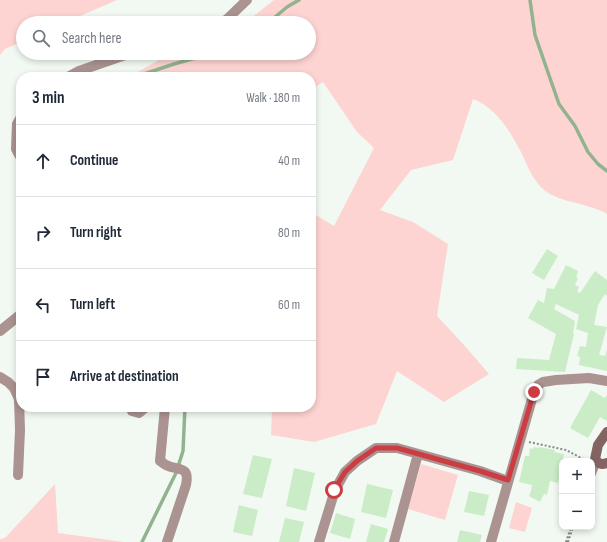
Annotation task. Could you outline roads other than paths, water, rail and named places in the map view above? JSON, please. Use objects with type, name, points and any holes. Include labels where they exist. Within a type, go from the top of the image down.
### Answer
[{"type":"street","points":[[230,16],[247,0]]},
{"type":"street","points":[[76,72],[110,60]]},
{"type":"street","points":[[0,331],[16,318]]},
{"type":"street","points":[[0,377],[8,382],[16,392]]},
{"type":"street","points":[[491,542],[534,392],[538,385],[543,382],[556,380],[589,378],[607,381]]},
{"type":"street","points":[[18,475],[19,412]]},
{"type":"street","points":[[165,412],[160,461],[165,465],[184,470],[187,477],[186,485],[167,542]]},
{"type":"street","points":[[603,463],[595,459],[596,451],[598,445],[607,432]]},
{"type":"street","points":[[319,542],[334,490],[345,472],[357,461],[376,448],[397,448],[508,480]]},
{"type":"street","points":[[394,542],[418,454]]},
{"type":"lane","points":[[595,473],[603,463]]},
{"type":"waterway","points":[[276,16],[299,0]]},
{"type":"waterway","points":[[530,0],[535,35],[559,104],[575,126],[588,152],[598,164],[607,171]]},
{"type":"waterway","points":[[150,72],[188,60]]},
{"type":"waterway","points":[[142,542],[176,473],[183,451],[185,412]]}]
